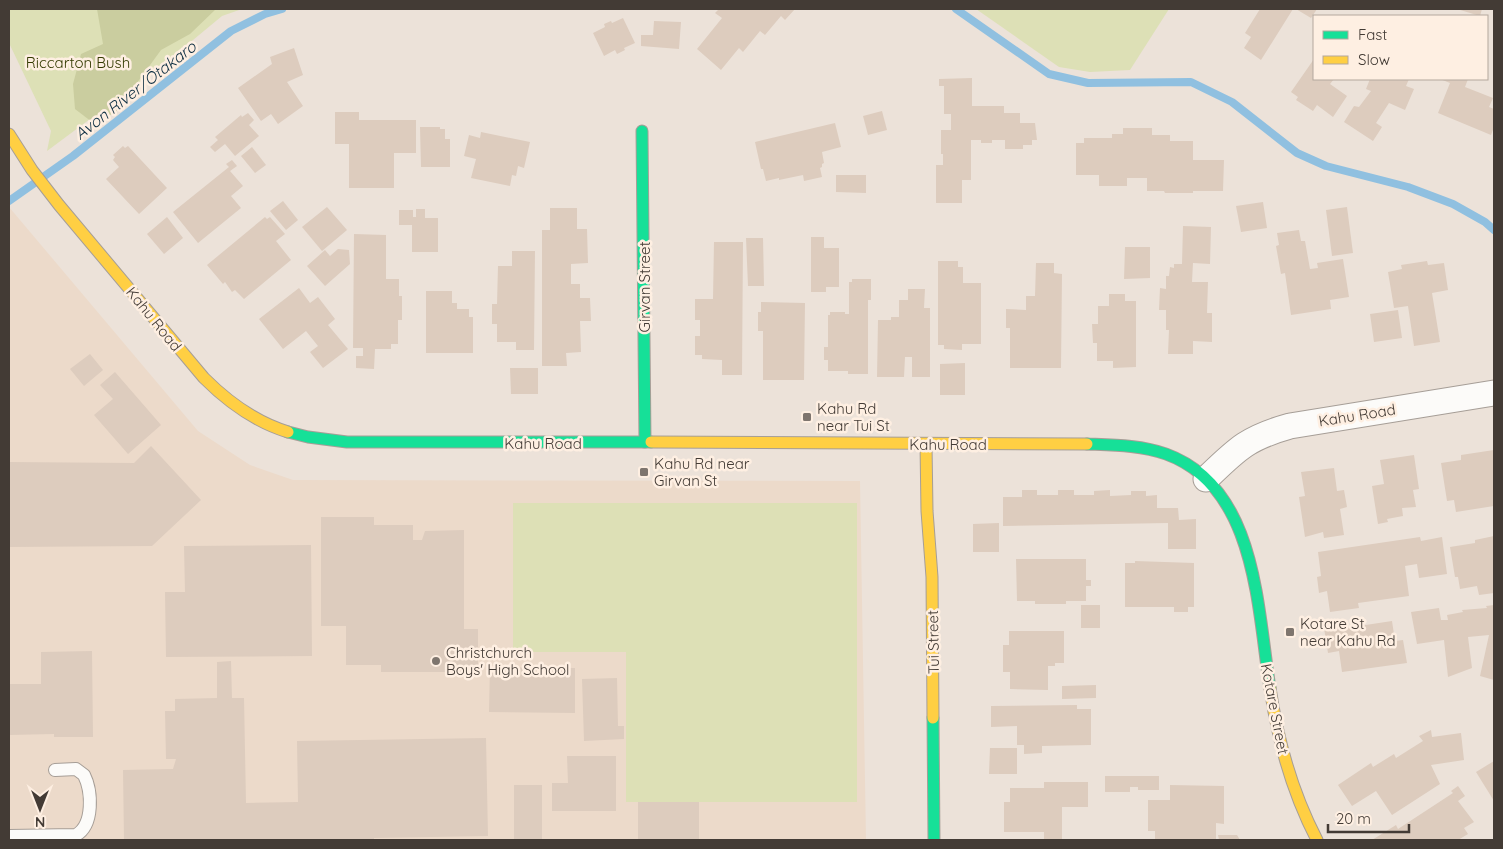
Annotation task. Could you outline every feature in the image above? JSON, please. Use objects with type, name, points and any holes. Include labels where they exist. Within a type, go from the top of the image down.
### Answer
[{"type":"main road","name":"Girvan Street","points":[[642,131],[645,442]]},
{"type":"main road","name":"Kahu Road","points":[[9,134],[27,164],[58,203],[213,388],[247,414],[281,430],[318,439],[347,442],[1068,443],[1142,449],[1166,454],[1188,466],[1206,479],[1222,496],[1234,516],[1251,572]]},
{"type":"main road","name":"Tui Street","points":[[926,444],[927,511],[932,577],[934,840]]},
{"type":"main road","name":"Kotare Street","points":[[1251,572],[1278,733],[1287,770],[1300,806],[1317,840]]},
{"type":"street","name":"Kahu Road","points":[[1206,479],[1240,447],[1266,433],[1290,426],[1494,393]]},
{"type":"lane","points":[[9,836],[67,836],[76,835],[85,828],[88,818],[88,802],[84,775],[76,769],[55,770]]},
{"type":"shaded area","name":"Christchurch Boys' High School","points":[[9,207],[198,431],[250,465],[293,480],[860,481],[866,840],[9,840]]},
{"type":"green space","name":"Riccarton Bush","points":[[9,9],[242,9],[222,16],[164,64],[47,151],[51,131],[9,43]]},
{"type":"green space","points":[[97,9],[216,9],[190,34],[161,50],[115,113],[92,122],[75,109],[73,84],[81,54],[103,44]]},
{"type":"green space","points":[[976,9],[1169,9],[1130,70],[1090,72],[1059,67]]},
{"type":"green space","points":[[513,503],[857,503],[857,802],[626,802],[626,652],[513,652]]},
{"type":"building","points":[[719,9],[795,9],[785,20],[781,16],[765,35],[760,31],[743,52],[739,48],[721,70],[697,49],[722,18],[715,13]]},
{"type":"building","points":[[1260,9],[1293,9],[1261,60],[1244,48],[1251,37],[1245,33]]},
{"type":"building","points":[[1296,9],[1317,9],[1311,18]]},
{"type":"building","points":[[1457,9],[1482,9],[1480,15]]},
{"type":"building","points":[[623,18],[635,43],[617,54],[615,50],[604,56],[593,33],[605,27],[604,24]]},
{"type":"building","points":[[654,21],[681,22],[679,49],[641,46],[641,35],[653,35]]},
{"type":"building","points":[[294,48],[303,75],[287,82],[303,106],[278,124],[271,114],[261,121],[238,88],[272,64],[270,57]]},
{"type":"building","points":[[1313,60],[1313,80],[1333,80],[1330,84],[1347,96],[1333,117],[1317,105],[1313,111],[1296,100],[1298,97],[1291,92]]},
{"type":"building","points":[[972,78],[972,106],[1004,106],[1004,113],[1020,113],[1020,123],[1035,123],[1037,140],[1032,140],[1032,145],[1023,145],[1023,149],[1005,149],[1005,140],[992,140],[992,143],[981,143],[981,140],[971,140],[971,180],[962,180],[962,203],[936,203],[936,165],[943,165],[941,130],[951,130],[951,114],[944,114],[944,86],[939,86],[939,79]]},
{"type":"building","points":[[1370,80],[1409,80],[1406,86],[1414,89],[1405,110],[1389,103],[1376,123],[1382,127],[1373,141],[1344,122],[1354,106],[1359,107],[1371,91],[1366,89]]},
{"type":"building","points":[[1442,80],[1468,80],[1465,87],[1493,98],[1489,107],[1494,109],[1494,127],[1491,135],[1438,113],[1450,83]]},
{"type":"building","points":[[882,111],[887,130],[868,135],[863,116]]},
{"type":"building","points":[[335,112],[359,112],[359,120],[416,120],[416,153],[394,153],[394,188],[349,188],[349,144],[335,144]]},
{"type":"building","points":[[248,113],[254,120],[249,125],[259,136],[235,156],[225,144],[215,152],[210,147],[218,140],[215,137],[241,115],[242,117]]},
{"type":"building","points":[[835,123],[841,147],[822,152],[824,163],[820,168],[822,177],[804,181],[803,175],[766,181],[763,169],[761,169],[755,142]]},
{"type":"building","points":[[420,127],[440,127],[440,129],[445,129],[445,139],[450,139],[450,167],[421,167]]},
{"type":"building","points":[[1123,128],[1152,128],[1152,135],[1170,135],[1170,141],[1193,141],[1193,160],[1224,160],[1223,191],[1165,193],[1164,191],[1147,191],[1147,178],[1127,178],[1127,186],[1099,186],[1099,175],[1076,175],[1076,143],[1084,143],[1084,138],[1112,138],[1112,134],[1123,134]]},
{"type":"building","points":[[481,132],[530,142],[524,168],[518,166],[516,176],[512,175],[510,186],[471,178],[476,159],[464,156],[469,135],[480,138]]},
{"type":"building","points":[[123,146],[125,148],[128,146],[167,188],[139,214],[106,179],[119,167],[113,160],[115,157],[113,155]]},
{"type":"building","points":[[252,147],[266,165],[255,173],[241,156]]},
{"type":"building","points":[[232,160],[237,166],[230,171],[243,186],[231,196],[241,208],[198,243],[173,212],[229,167],[226,164]]},
{"type":"building","points":[[836,175],[866,175],[866,193],[836,192]]},
{"type":"building","points":[[283,201],[298,220],[286,230],[270,211]]},
{"type":"building","points":[[1263,202],[1267,228],[1241,232],[1236,206]]},
{"type":"building","points":[[327,207],[347,230],[322,251],[302,227]]},
{"type":"building","points":[[1347,207],[1353,253],[1332,256],[1326,210]]},
{"type":"building","points":[[550,208],[577,208],[577,229],[587,229],[588,263],[571,264],[571,284],[580,284],[580,298],[590,298],[591,321],[580,321],[581,352],[566,353],[567,366],[542,366],[542,230],[550,230]]},
{"type":"building","points":[[416,209],[425,209],[425,218],[438,218],[438,252],[412,252],[412,225],[399,225],[399,210],[413,210],[413,217],[416,217]]},
{"type":"building","points":[[167,217],[183,238],[164,254],[147,234]]},
{"type":"building","points":[[265,217],[267,219],[270,217],[285,234],[276,241],[291,260],[244,299],[235,290],[232,292],[225,282],[223,284],[207,265]]},
{"type":"building","points":[[1183,226],[1211,227],[1210,264],[1193,263],[1192,282],[1208,282],[1207,313],[1212,313],[1212,342],[1193,341],[1193,354],[1168,354],[1169,330],[1166,330],[1166,310],[1159,310],[1160,288],[1166,289],[1166,276],[1169,276],[1170,267],[1174,268],[1174,264],[1182,264]]},
{"type":"building","points":[[1299,230],[1301,241],[1305,241],[1310,269],[1318,268],[1317,263],[1343,259],[1349,297],[1330,300],[1331,309],[1291,315],[1285,273],[1281,274],[1276,246],[1279,245],[1277,233]]},
{"type":"building","points":[[354,234],[386,235],[386,279],[399,279],[399,296],[402,296],[402,320],[398,320],[398,344],[391,344],[391,349],[375,349],[374,369],[356,368],[356,356],[363,356],[363,348],[353,348]]},
{"type":"building","points":[[811,237],[824,237],[824,248],[839,248],[839,287],[826,287],[826,292],[811,292]]},
{"type":"building","points":[[746,238],[763,238],[764,286],[748,286]]},
{"type":"building","points":[[714,242],[743,242],[742,375],[722,375],[722,360],[702,359],[702,355],[695,355],[695,336],[700,336],[700,320],[695,320],[695,299],[713,299]]},
{"type":"building","points":[[1125,247],[1150,247],[1150,278],[1124,279]]},
{"type":"building","points":[[338,249],[349,250],[350,264],[325,286],[307,266],[325,250],[330,256]]},
{"type":"building","points":[[512,251],[535,251],[534,350],[516,350],[516,342],[497,342],[497,324],[492,324],[492,304],[497,304],[498,266],[512,266]]},
{"type":"building","points":[[938,261],[958,261],[958,267],[963,267],[963,283],[981,283],[981,344],[962,344],[962,350],[944,349],[944,345],[938,345]]},
{"type":"building","points":[[1427,261],[1428,265],[1444,263],[1448,290],[1432,293],[1440,342],[1414,346],[1408,306],[1394,308],[1388,272],[1402,269],[1401,265]]},
{"type":"building","points":[[1036,263],[1054,263],[1054,273],[1062,274],[1061,368],[1010,368],[1010,328],[1006,328],[1006,309],[1026,310],[1026,296],[1035,296]]},
{"type":"building","points":[[852,279],[871,279],[871,300],[868,300],[868,374],[828,371],[828,360],[824,360],[824,347],[828,347],[828,315],[830,315],[830,312],[845,312],[845,314],[849,314],[849,282],[852,282]]},
{"type":"building","points":[[299,288],[310,303],[318,297],[335,319],[328,325],[348,349],[323,368],[310,352],[318,346],[306,331],[283,349],[259,319]]},
{"type":"building","points":[[908,289],[925,289],[924,308],[930,308],[930,377],[912,377],[912,357],[905,357],[904,377],[877,377],[878,320],[891,320],[891,317],[899,317],[899,300],[908,300]]},
{"type":"building","points":[[426,291],[452,291],[452,303],[457,303],[457,309],[469,309],[469,317],[473,317],[473,353],[426,353]]},
{"type":"building","points":[[1109,294],[1125,294],[1125,301],[1136,301],[1136,367],[1113,368],[1113,361],[1097,361],[1097,343],[1093,343],[1092,324],[1098,324],[1098,306],[1109,306]]},
{"type":"building","points":[[761,302],[805,303],[804,380],[763,380],[763,331],[758,331],[758,312],[761,312]]},
{"type":"building","points":[[1398,310],[1402,338],[1374,342],[1370,314]]},
{"type":"building","points":[[90,354],[103,370],[84,386],[70,369]]},
{"type":"building","points":[[965,363],[965,395],[940,395],[940,364]]},
{"type":"building","points":[[510,368],[538,368],[538,394],[511,394]]},
{"type":"building","points":[[115,372],[161,425],[128,454],[94,415],[113,399],[100,385]]},
{"type":"building","points":[[151,446],[201,500],[152,546],[9,547],[9,462],[134,463]]},
{"type":"building","points":[[1494,450],[1494,506],[1456,512],[1454,500],[1447,501],[1441,463],[1461,460],[1461,455]]},
{"type":"building","points":[[1414,455],[1419,489],[1413,490],[1416,507],[1402,508],[1403,516],[1387,519],[1388,522],[1378,524],[1372,486],[1384,484],[1380,460]]},
{"type":"building","points":[[1334,468],[1337,491],[1344,490],[1347,507],[1340,509],[1344,535],[1324,538],[1323,532],[1305,537],[1299,497],[1305,496],[1301,472]]},
{"type":"building","points":[[1022,490],[1037,490],[1037,495],[1058,495],[1058,490],[1074,490],[1074,495],[1094,495],[1094,491],[1110,490],[1110,496],[1131,495],[1131,491],[1146,491],[1146,496],[1157,495],[1157,508],[1178,508],[1179,520],[1196,519],[1196,549],[1168,549],[1168,523],[1003,526],[1003,497],[1022,497]]},
{"type":"building","points":[[321,517],[374,517],[374,525],[413,525],[413,540],[422,540],[425,531],[464,530],[464,629],[478,629],[478,672],[381,672],[381,665],[346,665],[346,626],[321,626]]},
{"type":"building","points":[[999,523],[999,552],[973,552],[973,524]]},
{"type":"building","points":[[1494,536],[1494,593],[1479,595],[1477,586],[1460,589],[1458,577],[1455,577],[1450,547],[1475,543],[1475,540]]},
{"type":"building","points":[[1420,537],[1421,541],[1442,537],[1447,574],[1419,578],[1417,564],[1405,566],[1409,596],[1358,603],[1359,608],[1330,612],[1327,591],[1319,593],[1317,577],[1321,576],[1318,552]]},
{"type":"building","points":[[311,545],[312,656],[166,657],[165,592],[185,592],[184,546]]},
{"type":"building","points":[[1016,559],[1086,559],[1086,580],[1091,580],[1091,586],[1086,586],[1086,601],[1066,601],[1066,604],[1035,604],[1035,601],[1017,601]]},
{"type":"building","points":[[1135,561],[1194,563],[1194,607],[1188,607],[1188,612],[1174,612],[1174,607],[1125,607],[1125,563],[1135,563]]},
{"type":"building","points":[[1081,605],[1100,605],[1100,628],[1081,628]]},
{"type":"building","points":[[1494,605],[1494,680],[1480,676],[1489,635],[1468,637],[1472,668],[1448,677],[1444,640],[1417,644],[1411,612],[1439,608],[1441,620],[1448,620],[1447,615],[1463,612],[1462,610],[1487,608],[1486,606]]},
{"type":"building","points":[[1392,621],[1395,641],[1403,640],[1407,663],[1342,672],[1339,651],[1328,653],[1324,628],[1338,626],[1339,629]]},
{"type":"building","points":[[1009,631],[1064,631],[1064,663],[1055,663],[1055,666],[1048,666],[1048,690],[1010,689],[1010,672],[1003,672],[1003,645],[1009,645]]},
{"type":"building","points":[[92,651],[93,737],[54,737],[54,734],[9,735],[9,684],[41,684],[41,652]]},
{"type":"building","points":[[231,661],[232,698],[244,698],[246,803],[298,802],[297,741],[486,738],[488,836],[374,838],[374,840],[124,840],[123,770],[173,769],[176,759],[166,759],[165,711],[175,711],[175,699],[217,698],[217,662]]},
{"type":"building","points":[[490,667],[575,668],[575,713],[489,712]]},
{"type":"building","points":[[617,678],[618,726],[624,726],[624,739],[584,741],[582,679]]},
{"type":"building","points":[[1096,685],[1096,698],[1062,699],[1062,686]]},
{"type":"building","points":[[1077,705],[1077,709],[1091,709],[1091,745],[1042,746],[1042,753],[1024,754],[1024,745],[1017,745],[1017,726],[991,727],[991,706]]},
{"type":"building","points":[[1431,730],[1432,737],[1461,733],[1464,760],[1431,765],[1440,784],[1392,815],[1376,791],[1352,806],[1338,785],[1371,763],[1373,767],[1394,754],[1396,758],[1423,741],[1419,736]]},
{"type":"building","points":[[990,748],[1017,748],[1017,774],[989,774]]},
{"type":"building","points":[[567,756],[616,756],[616,811],[552,811],[552,783],[568,783]]},
{"type":"building","points":[[1494,761],[1494,801],[1476,772]]},
{"type":"building","points":[[1105,776],[1159,776],[1159,790],[1138,790],[1138,787],[1130,787],[1130,792],[1105,792]]},
{"type":"building","points":[[1044,782],[1088,782],[1088,807],[1062,807],[1062,840],[1044,840],[1044,832],[1004,832],[1004,802],[1010,802],[1010,788],[1044,788]]},
{"type":"building","points":[[514,785],[542,785],[542,840],[514,840]]},
{"type":"building","points":[[1170,785],[1224,786],[1224,824],[1216,823],[1216,839],[1155,840],[1155,831],[1148,831],[1148,800],[1170,800]]},
{"type":"building","points":[[1458,786],[1465,796],[1458,801],[1474,822],[1464,828],[1468,834],[1458,840],[1372,840],[1396,825],[1398,829],[1453,793],[1451,791]]},
{"type":"building","points":[[638,802],[699,802],[699,840],[638,840]]},
{"type":"building","points":[[1218,835],[1237,835],[1240,840],[1219,840]]},
{"type":"waterway","name":"Avon River/Ōtakaro","points":[[9,201],[73,156],[231,31],[265,14],[282,9]]},
{"type":"waterway","name":"Avon River/Ōtakaro","points":[[956,9],[1049,74],[1088,83],[1191,82],[1232,102],[1297,153],[1326,166],[1408,187],[1453,204],[1485,222],[1494,230]]},
{"type":"traffic: fast","points":[[642,131],[645,442]]},
{"type":"traffic: fast","points":[[288,432],[308,437],[347,442],[651,442]]},
{"type":"traffic: fast","points":[[1087,444],[1137,447],[1166,454],[1196,470],[1219,493],[1235,521],[1247,553],[1261,622],[1270,688]]},
{"type":"traffic: fast","points":[[933,718],[934,840]]},
{"type":"traffic: slow","points":[[9,134],[32,170],[59,205],[204,378],[253,417],[288,432]]},
{"type":"traffic: slow","points":[[651,442],[1087,444]]},
{"type":"traffic: slow","points":[[926,444],[927,511],[932,577],[933,718]]},
{"type":"traffic: slow","points":[[1270,688],[1277,728],[1287,766],[1300,804],[1317,840]]},
{"type":"place","name":"Kahu Rd near Tui St","points":[[807,417]]},
{"type":"place","name":"Kahu Rd near Girvan St","points":[[644,472]]},
{"type":"place","name":"Kotare St near Kahu Rd","points":[[1290,632]]},
{"type":"place","name":"Christchurch Boys' High School","points":[[436,661]]}]
